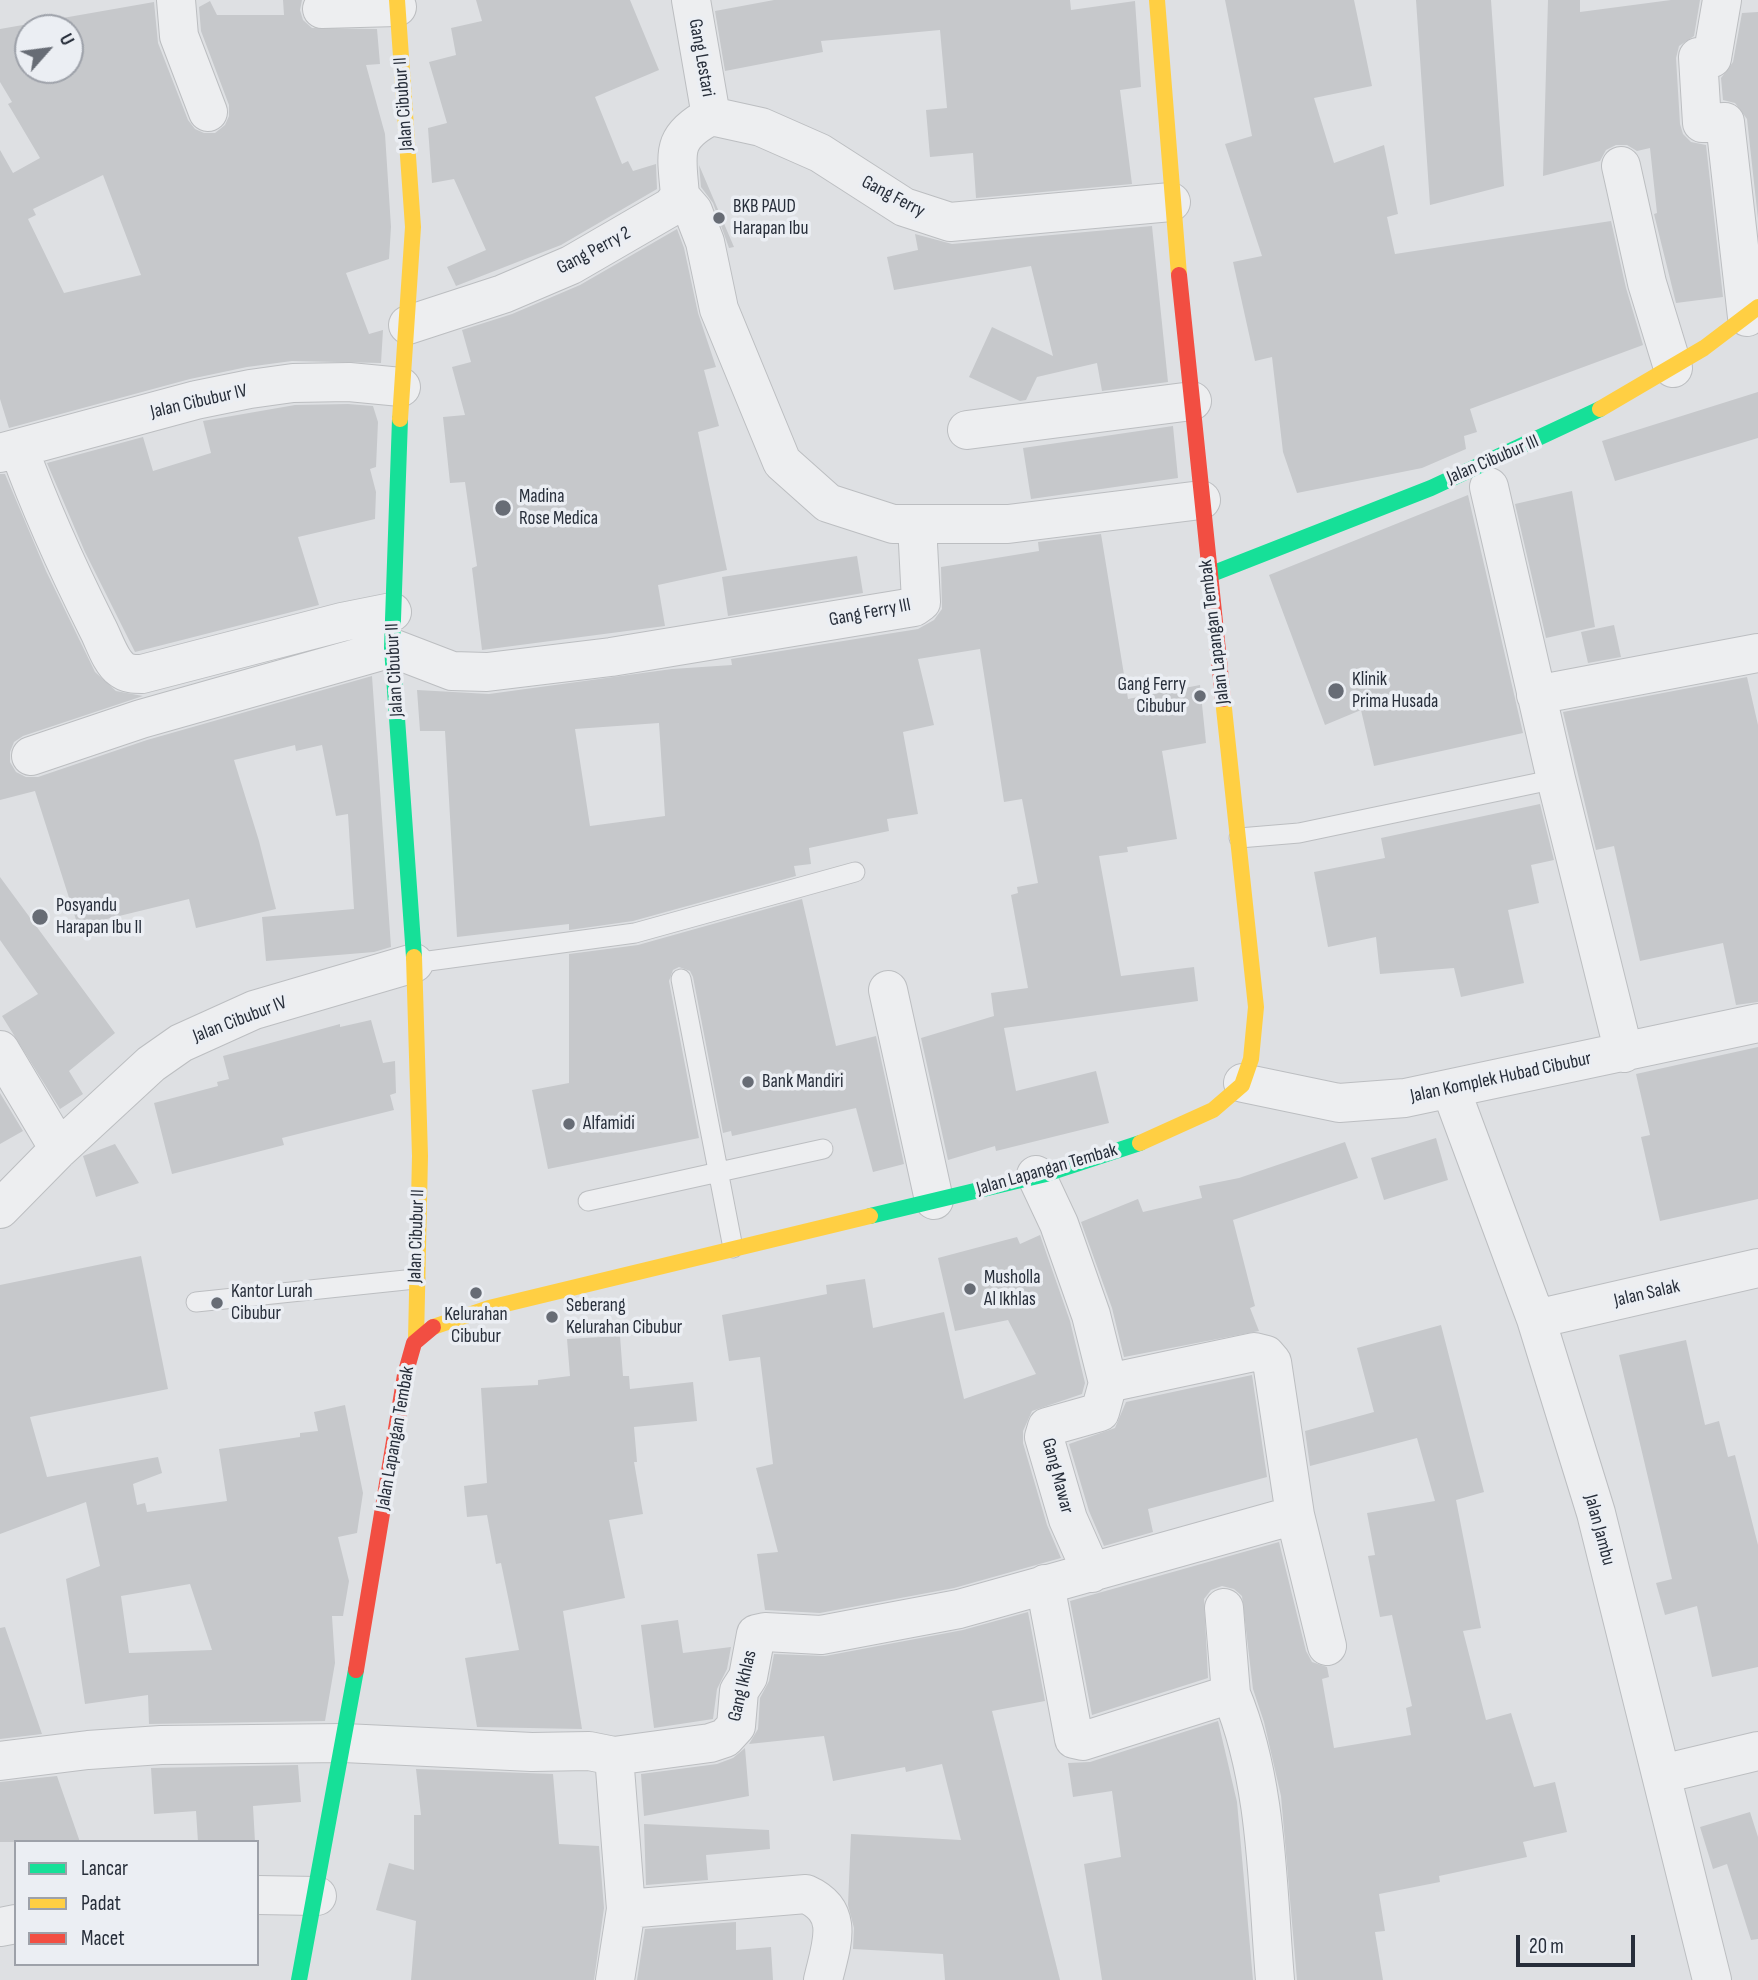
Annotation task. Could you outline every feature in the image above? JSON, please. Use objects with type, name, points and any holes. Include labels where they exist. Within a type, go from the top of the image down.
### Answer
[{"type":"street","points":[[176,0],[179,36],[208,112]]},
{"type":"street","name":"Gang Lestari","points":[[691,0],[711,116]]},
{"type":"street","name":"Jalan Lapangan Tembak","points":[[299,1980],[344,1743],[405,1376],[416,1340],[449,1319],[1036,1175],[1137,1144],[1184,1126],[1219,1106],[1243,1083],[1253,1045],[1256,1007],[1171,202],[1157,0]]},
{"type":"street","points":[[1722,0],[1712,58],[1698,57],[1702,123],[1725,122],[1752,312]]},
{"type":"street","points":[[322,9],[397,4]]},
{"type":"street","name":"Jalan Cibubur II","points":[[397,4],[413,227],[408,325],[401,387],[392,630],[414,963],[420,1156],[415,1279],[416,1340]]},
{"type":"street","points":[[711,116],[690,127],[679,141],[676,155],[680,196],[693,211],[705,242],[719,309],[782,463],[828,503],[893,524],[1009,524],[1201,500]]},
{"type":"street","name":"Gang Ferry","points":[[711,116],[761,127],[820,153],[904,207],[950,222],[1171,202]]},
{"type":"street","points":[[1621,166],[1647,283],[1673,368]]},
{"type":"street","name":"Gang Perry 2","points":[[408,325],[503,294],[571,265],[648,222],[671,207],[680,196]]},
{"type":"street","name":"Jalan Cibubur III","points":[[1209,575],[1548,437],[1673,368],[1732,331],[1752,312]]},
{"type":"street","name":"Jalan Cibubur IV","points":[[6,448],[250,389],[327,382],[401,387]]},
{"type":"street","points":[[967,430],[1192,401]]},
{"type":"street","points":[[6,448],[51,531],[114,660],[121,669],[130,674],[142,674],[342,622],[392,630]]},
{"type":"street","points":[[1489,487],[1556,779],[1624,1053]]},
{"type":"street","name":"Gang Ferry III","points":[[392,630],[452,671],[487,672],[611,657],[915,607],[921,602],[917,524]]},
{"type":"street","points":[[31,756],[392,630]]},
{"type":"street","points":[[1536,695],[1758,653]]},
{"type":"street","name":"Jalan Cibubur IV","points":[[0,1209],[59,1149],[151,1064],[213,1026],[254,1010],[414,963]]},
{"type":"street","points":[[888,990],[934,1200]]},
{"type":"street","name":"Jalan Komplek Hubad Cibubur","points":[[1243,1083],[1339,1102],[1405,1098],[1758,1023]]},
{"type":"street","points":[[0,1050],[59,1149]]},
{"type":"street","name":"Jalan Jambu","points":[[1451,1090],[1536,1319],[1596,1513],[1712,1980]]},
{"type":"street","points":[[1036,1175],[1080,1280],[1108,1383],[1254,1352],[1266,1355],[1272,1362],[1295,1515],[1327,1646]]},
{"type":"street","name":"Jalan Salak","points":[[1536,1319],[1758,1268]]},
{"type":"street","name":"Gang Mawar","points":[[1092,1573],[1068,1519],[1044,1437],[1047,1427],[1100,1412],[1108,1383]]},
{"type":"street","points":[[1092,1573],[1295,1515]]},
{"type":"street","name":"Gang Ikhlas","points":[[0,1761],[88,1750],[161,1745],[344,1743],[532,1752],[589,1751],[614,1756],[725,1738],[736,1726],[739,1691],[748,1677],[756,1634],[821,1634],[880,1625],[959,1609],[1092,1573]]},
{"type":"street","points":[[1045,1584],[1074,1739],[1083,1741],[1231,1694]]},
{"type":"street","points":[[1224,1608],[1231,1694],[1247,1733],[1264,1842],[1275,1980]]},
{"type":"street","points":[[1662,1774],[1758,1751]]},
{"type":"street","points":[[614,1756],[626,1909],[615,1980]]},
{"type":"street","points":[[626,1909],[806,1894],[823,1902],[833,1920],[822,1980]]},
{"type":"street","points":[[259,1895],[317,1896]]},
{"type":"lane","points":[[1239,838],[1299,833],[1556,779]]},
{"type":"lane","points":[[414,963],[635,933],[855,872]]},
{"type":"lane","points":[[681,979],[733,1248]]},
{"type":"lane","points":[[588,1201],[823,1149]]},
{"type":"lane","points":[[196,1303],[415,1279]]},
{"type":"building","points":[[283,0],[302,0],[300,10],[303,20],[312,28],[377,29],[380,64],[366,65],[385,134],[391,227],[389,259],[346,273],[369,334],[383,330],[381,363],[292,361],[247,367],[190,379],[9,428],[0,399],[0,150],[13,173],[40,158],[8,104],[12,102],[0,82],[0,29],[14,27],[14,84],[84,84],[84,14],[154,2],[158,43],[188,120],[195,129],[204,133],[215,133],[225,125],[229,116],[229,105],[201,31],[199,7],[210,1],[217,15],[284,15]],"holes":[[[103,175],[141,275],[64,293],[28,219],[36,215],[33,209]]]},
{"type":"building","points":[[476,0],[630,0],[659,70],[595,97],[622,164],[628,161],[633,171],[656,164],[657,189],[561,245],[456,286],[447,267],[486,250],[454,179],[432,183],[428,128],[447,123],[429,62],[456,55],[451,28],[482,21]]},
{"type":"building","points":[[774,0],[1070,0],[1071,10],[1135,1],[1141,87],[1120,90],[1132,184],[976,198],[973,153],[930,157],[926,110],[947,108],[940,30],[821,41],[823,52],[725,71],[715,11]]},
{"type":"building","points":[[1225,0],[1354,0],[1372,86],[1314,98],[1334,163],[1384,145],[1398,214],[1387,217],[1395,254],[1611,221],[1626,288],[1643,345],[1470,409],[1477,432],[1464,436],[1466,449],[1422,468],[1297,493],[1283,452],[1272,357],[1255,361],[1233,262],[1262,256],[1225,144],[1252,136]]},
{"type":"building","points":[[1416,0],[1491,0],[1504,186],[1430,205]]},
{"type":"building","points":[[1548,0],[1580,0],[1580,12],[1671,0],[1700,0],[1694,36],[1679,46],[1676,58],[1680,124],[1683,134],[1691,142],[1706,145],[1723,297],[1676,303],[1654,214],[1657,213],[1650,148],[1637,151],[1627,145],[1616,145],[1606,150],[1600,161],[1543,176]]},
{"type":"building","points":[[1758,12],[1758,219],[1747,119],[1735,103],[1723,100],[1721,78],[1733,62],[1742,13]]},
{"type":"building","points":[[699,165],[734,247],[729,248],[713,203],[701,187]]},
{"type":"building","points":[[1152,226],[1168,382],[1102,391],[1097,363],[1037,377],[1026,400],[1020,401],[969,377],[992,327],[1053,356],[1031,266],[894,290],[887,257],[918,250],[915,234],[952,244]]},
{"type":"building","points":[[677,229],[684,248],[698,313],[716,367],[704,370],[719,426],[698,432],[727,570],[658,585],[665,626],[482,650],[472,568],[477,566],[465,482],[450,483],[443,417],[465,415],[452,367],[471,362],[462,330],[512,314],[580,285]]},
{"type":"building","points":[[1758,392],[1758,438],[1615,481],[1602,441]]},
{"type":"building","points":[[295,405],[373,406],[378,422],[376,467],[370,469],[376,492],[375,519],[298,537],[319,605],[135,652],[85,552],[47,463],[143,437],[153,471],[211,453],[203,421]]},
{"type":"building","points":[[1173,426],[1178,478],[1031,499],[1023,448]]},
{"type":"building","points":[[0,474],[5,474],[46,571],[95,672],[116,691],[143,696],[23,736],[14,742],[10,752],[10,762],[16,772],[26,777],[38,777],[147,740],[372,676],[391,947],[374,952],[266,961],[262,917],[354,909],[348,814],[336,816],[322,745],[296,751],[295,745],[234,760],[276,909],[196,928],[189,899],[78,926],[35,791],[0,800]]},
{"type":"building","points":[[1572,491],[1595,627],[1546,638],[1515,504]]},
{"type":"building","points":[[1468,495],[1523,733],[1374,766],[1361,710],[1325,725],[1269,575]]},
{"type":"building","points":[[1101,534],[1128,699],[1200,685],[1206,743],[1162,751],[1177,839],[1127,847],[1128,852],[1099,856],[1121,976],[1194,967],[1198,1001],[1004,1028],[1016,1091],[1096,1071],[1109,1123],[996,1151],[995,1146],[948,1160],[921,1038],[994,1016],[991,993],[1028,988],[1011,895],[1018,893],[1017,887],[1038,883],[1022,799],[1004,802],[980,649],[918,659],[934,725],[903,732],[918,814],[887,819],[889,831],[809,848],[811,864],[794,866],[796,876],[633,921],[569,930],[569,924],[457,937],[445,731],[420,731],[417,690],[489,694],[672,669],[732,665],[731,659],[918,629],[934,620],[942,609],[941,567],[1039,551],[1038,542]],"holes":[[[659,723],[665,816],[590,826],[575,729]]]},
{"type":"building","points":[[857,556],[863,593],[728,616],[722,577]]},
{"type":"building","points":[[1614,625],[1621,657],[1588,663],[1581,632]]},
{"type":"building","points":[[1747,677],[1758,725],[1758,1002],[1736,1005],[1723,943],[1640,961],[1614,846],[1596,850],[1563,712]]},
{"type":"building","points":[[1540,804],[1554,860],[1531,865],[1539,903],[1508,910],[1524,983],[1461,997],[1454,968],[1380,974],[1376,937],[1328,947],[1314,872],[1385,858],[1381,838]]},
{"type":"building","points":[[0,877],[115,1033],[69,1071],[83,1094],[60,1109],[2,1016],[38,994],[0,940]]},
{"type":"building","points":[[802,899],[836,1046],[876,1036],[904,1164],[873,1172],[856,1108],[732,1136],[731,1131],[723,1133],[693,977],[690,971],[679,967],[673,970],[669,981],[699,1138],[548,1169],[532,1090],[569,1083],[569,954],[638,945]]},
{"type":"building","points":[[371,1020],[383,1063],[395,1061],[396,1093],[390,1095],[394,1110],[282,1138],[284,1145],[172,1174],[154,1103],[218,1086],[217,1082],[229,1079],[223,1056],[340,1024],[340,1027]]},
{"type":"building","points":[[1758,1047],[1758,1199],[1660,1221],[1641,1137],[1650,1135],[1636,1074]]},
{"type":"building","points":[[0,1093],[23,1131],[0,1144]]},
{"type":"building","points":[[1436,1138],[1448,1180],[1384,1200],[1371,1158]]},
{"type":"building","points":[[1345,1142],[1358,1178],[1233,1220],[1255,1306],[1250,1308],[1259,1331],[1124,1357],[1112,1308],[1081,1222],[1138,1199],[1143,1212],[1202,1198],[1199,1186],[1239,1178]]},
{"type":"building","points":[[115,1144],[139,1183],[96,1197],[83,1156]]},
{"type":"building","points":[[1040,1235],[1070,1321],[1085,1383],[1082,1394],[1032,1411],[1023,1431],[1023,1443],[1047,1525],[1061,1558],[954,1588],[820,1613],[765,1610],[757,1554],[778,1552],[756,1468],[773,1464],[760,1357],[729,1361],[722,1315],[827,1294],[826,1285],[865,1279],[873,1328],[944,1312],[964,1399],[1036,1374],[1008,1320],[955,1331],[938,1258],[1017,1237],[1020,1244]]},
{"type":"building","points":[[141,1256],[168,1389],[30,1417],[47,1477],[158,1457],[162,1473],[133,1484],[137,1505],[145,1503],[147,1512],[227,1501],[219,1449],[300,1437],[300,1433],[318,1431],[314,1412],[345,1405],[363,1493],[357,1533],[338,1537],[349,1581],[343,1616],[332,1616],[335,1663],[325,1721],[149,1724],[148,1695],[85,1704],[66,1579],[100,1566],[86,1502],[0,1534],[0,1285]],"holes":[[[190,1584],[212,1650],[129,1653],[121,1596]]]},
{"type":"building","points":[[1441,1325],[1484,1492],[1456,1500],[1481,1628],[1463,1631],[1486,1720],[1511,1713],[1534,1787],[1555,1782],[1567,1832],[1523,1842],[1527,1857],[1439,1876],[1440,1882],[1379,1894],[1385,1931],[1375,1932],[1383,1980],[1297,1980],[1281,1796],[1264,1722],[1253,1689],[1242,1596],[1234,1589],[1222,1586],[1211,1590],[1204,1599],[1208,1678],[1092,1715],[1070,1601],[1279,1542],[1306,1651],[1312,1662],[1327,1667],[1329,1677],[1322,1679],[1334,1748],[1411,1735],[1406,1708],[1412,1706],[1392,1615],[1380,1617],[1368,1556],[1375,1555],[1367,1513],[1435,1501],[1417,1438],[1310,1466],[1305,1431],[1374,1412],[1357,1348]]},
{"type":"building","points":[[620,1336],[623,1376],[629,1376],[630,1389],[693,1382],[697,1421],[634,1427],[637,1462],[634,1462],[643,1514],[609,1520],[625,1598],[563,1611],[582,1729],[477,1727],[465,1658],[519,1650],[501,1563],[496,1564],[487,1515],[467,1517],[464,1486],[487,1483],[481,1388],[538,1385],[538,1380],[570,1376],[567,1339]]},
{"type":"building","points":[[1686,1340],[1705,1425],[1719,1421],[1728,1457],[1735,1455],[1758,1545],[1758,1667],[1712,1677],[1697,1606],[1665,1615],[1656,1583],[1672,1579],[1619,1355]]},
{"type":"building","points":[[1252,1375],[1267,1477],[1148,1509],[1153,1532],[1104,1546],[1089,1511],[1069,1444],[1115,1428],[1126,1402]]},
{"type":"building","points":[[1028,1612],[1045,1701],[992,1711],[1060,1980],[945,1980],[943,1954],[853,1949],[854,1928],[848,1905],[851,1834],[961,1840],[942,1764],[906,1772],[905,1767],[833,1781],[824,1736],[749,1744],[758,1729],[760,1698],[769,1681],[774,1654],[825,1656],[963,1630]]},
{"type":"building","points":[[678,1620],[683,1653],[731,1647],[727,1669],[717,1689],[713,1719],[654,1728],[641,1625]]},
{"type":"building","points":[[5,1627],[42,1734],[0,1739],[0,1628]]},
{"type":"building","points":[[1218,1721],[1237,1802],[1253,1980],[1102,1980],[1084,1864],[1121,1857],[1112,1791],[1073,1797],[1068,1763],[1090,1762]]},
{"type":"building","points":[[745,1748],[749,1796],[644,1816],[641,1774],[717,1764],[733,1758]]},
{"type":"building","points":[[298,1765],[301,1802],[253,1806],[255,1840],[198,1840],[196,1811],[154,1814],[151,1768]]},
{"type":"building","points":[[416,1769],[553,1774],[559,1844],[599,1846],[604,1908],[594,1980],[411,1980],[416,1921],[376,1910],[389,1863],[414,1870],[414,1815],[421,1815]]},
{"type":"building","points":[[57,1776],[79,1840],[0,1842],[0,1782]]},
{"type":"building","points":[[1750,1812],[1758,1837],[1758,1939],[1751,1940],[1727,1864],[1713,1869],[1700,1827]]},
{"type":"building","points":[[644,1824],[769,1830],[770,1849],[706,1855],[708,1880],[646,1885]]},
{"type":"building","points":[[736,1922],[736,1950],[771,1947],[773,1980],[637,1980],[645,1929]]},
{"type":"traffic: fast","points":[[1209,575],[1431,488],[1600,409]]},
{"type":"traffic: fast","points":[[400,419],[392,648],[414,957]]},
{"type":"traffic: fast","points":[[870,1216],[1046,1174],[1140,1143]]},
{"type":"traffic: fast","points":[[299,1980],[356,1670]]},
{"type":"traffic: slow","points":[[397,0],[413,227],[400,419]]},
{"type":"traffic: slow","points":[[1157,0],[1179,275]]},
{"type":"traffic: slow","points":[[1600,409],[1704,348],[1758,307]]},
{"type":"traffic: slow","points":[[1140,1143],[1213,1110],[1242,1085],[1251,1059],[1256,1007],[1223,699]]},
{"type":"traffic: slow","points":[[414,957],[420,1156],[416,1340]]},
{"type":"traffic: slow","points":[[433,1327],[489,1308],[870,1216]]},
{"type":"traffic: jam","points":[[1179,275],[1223,699]]},
{"type":"traffic: jam","points":[[356,1670],[405,1375],[414,1343],[433,1327]]},
{"type":"place","name":"BKB PAUD Harapan Ibu","points":[[719,218]]},
{"type":"place","name":"Madina Rose Medica","points":[[503,508]]},
{"type":"place","name":"Klinik Prima Husada","points":[[1336,691]]},
{"type":"place","name":"Gang Ferry Cibubur","points":[[1200,696]]},
{"type":"place","name":"Posyandu Harapan Ibu II","points":[[40,917]]},
{"type":"place","name":"Bank Mandiri","points":[[748,1082]]},
{"type":"place","name":"Alfamidi","points":[[569,1124]]},
{"type":"place","name":"Musholla Al Ikhlas","points":[[970,1289]]},
{"type":"place","name":"Kelurahan Cibubur","points":[[476,1293]]},
{"type":"place","name":"Kantor Lurah Cibubur","points":[[217,1303]]},
{"type":"place","name":"Seberang Kelurahan Cibubur","points":[[552,1317]]}]
